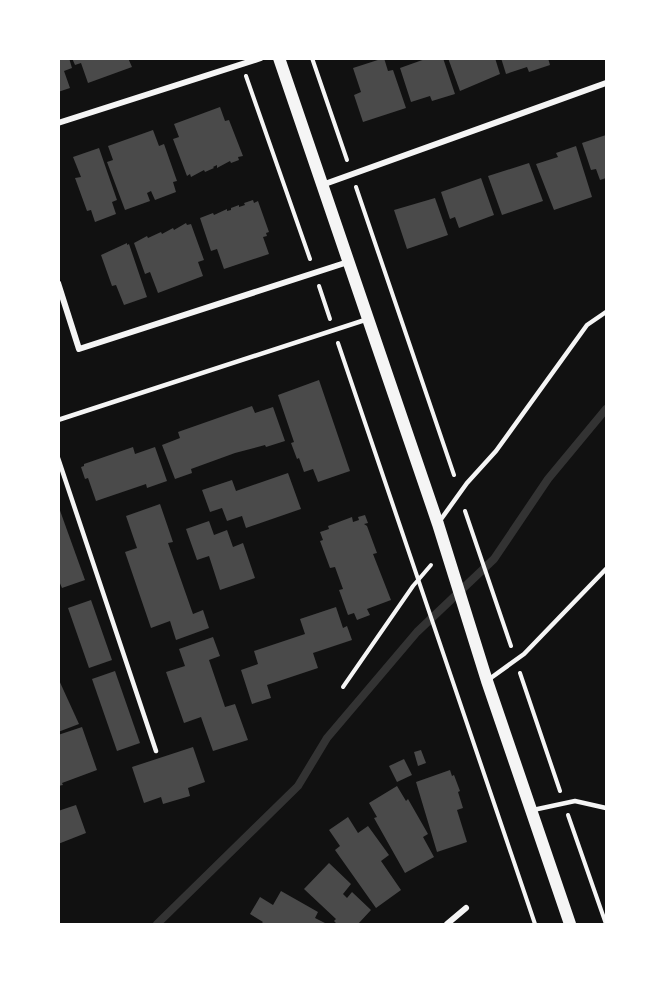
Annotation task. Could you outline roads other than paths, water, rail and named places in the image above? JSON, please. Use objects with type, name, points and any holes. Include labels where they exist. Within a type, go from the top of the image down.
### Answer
[{"type":"main road","points":[[279,58],[438,524],[487,681],[570,924]]},
{"type":"street","points":[[58,123],[261,58]]},
{"type":"street","points":[[322,185],[606,83]]},
{"type":"street","points":[[58,283],[79,349],[348,262]]},
{"type":"street","points":[[447,924],[466,908]]},
{"type":"lane","points":[[438,524],[467,483],[496,451],[587,325],[606,312]]},
{"type":"lane","points":[[58,420],[368,319]]},
{"type":"lane","points":[[58,458],[156,751]]},
{"type":"lane","points":[[487,681],[524,654],[606,569]]},
{"type":"lane","points":[[531,810],[575,801],[606,808]]},
{"type":"waterway","points":[[157,924],[298,786],[327,738],[417,632],[494,559],[548,479],[606,409]]}]
